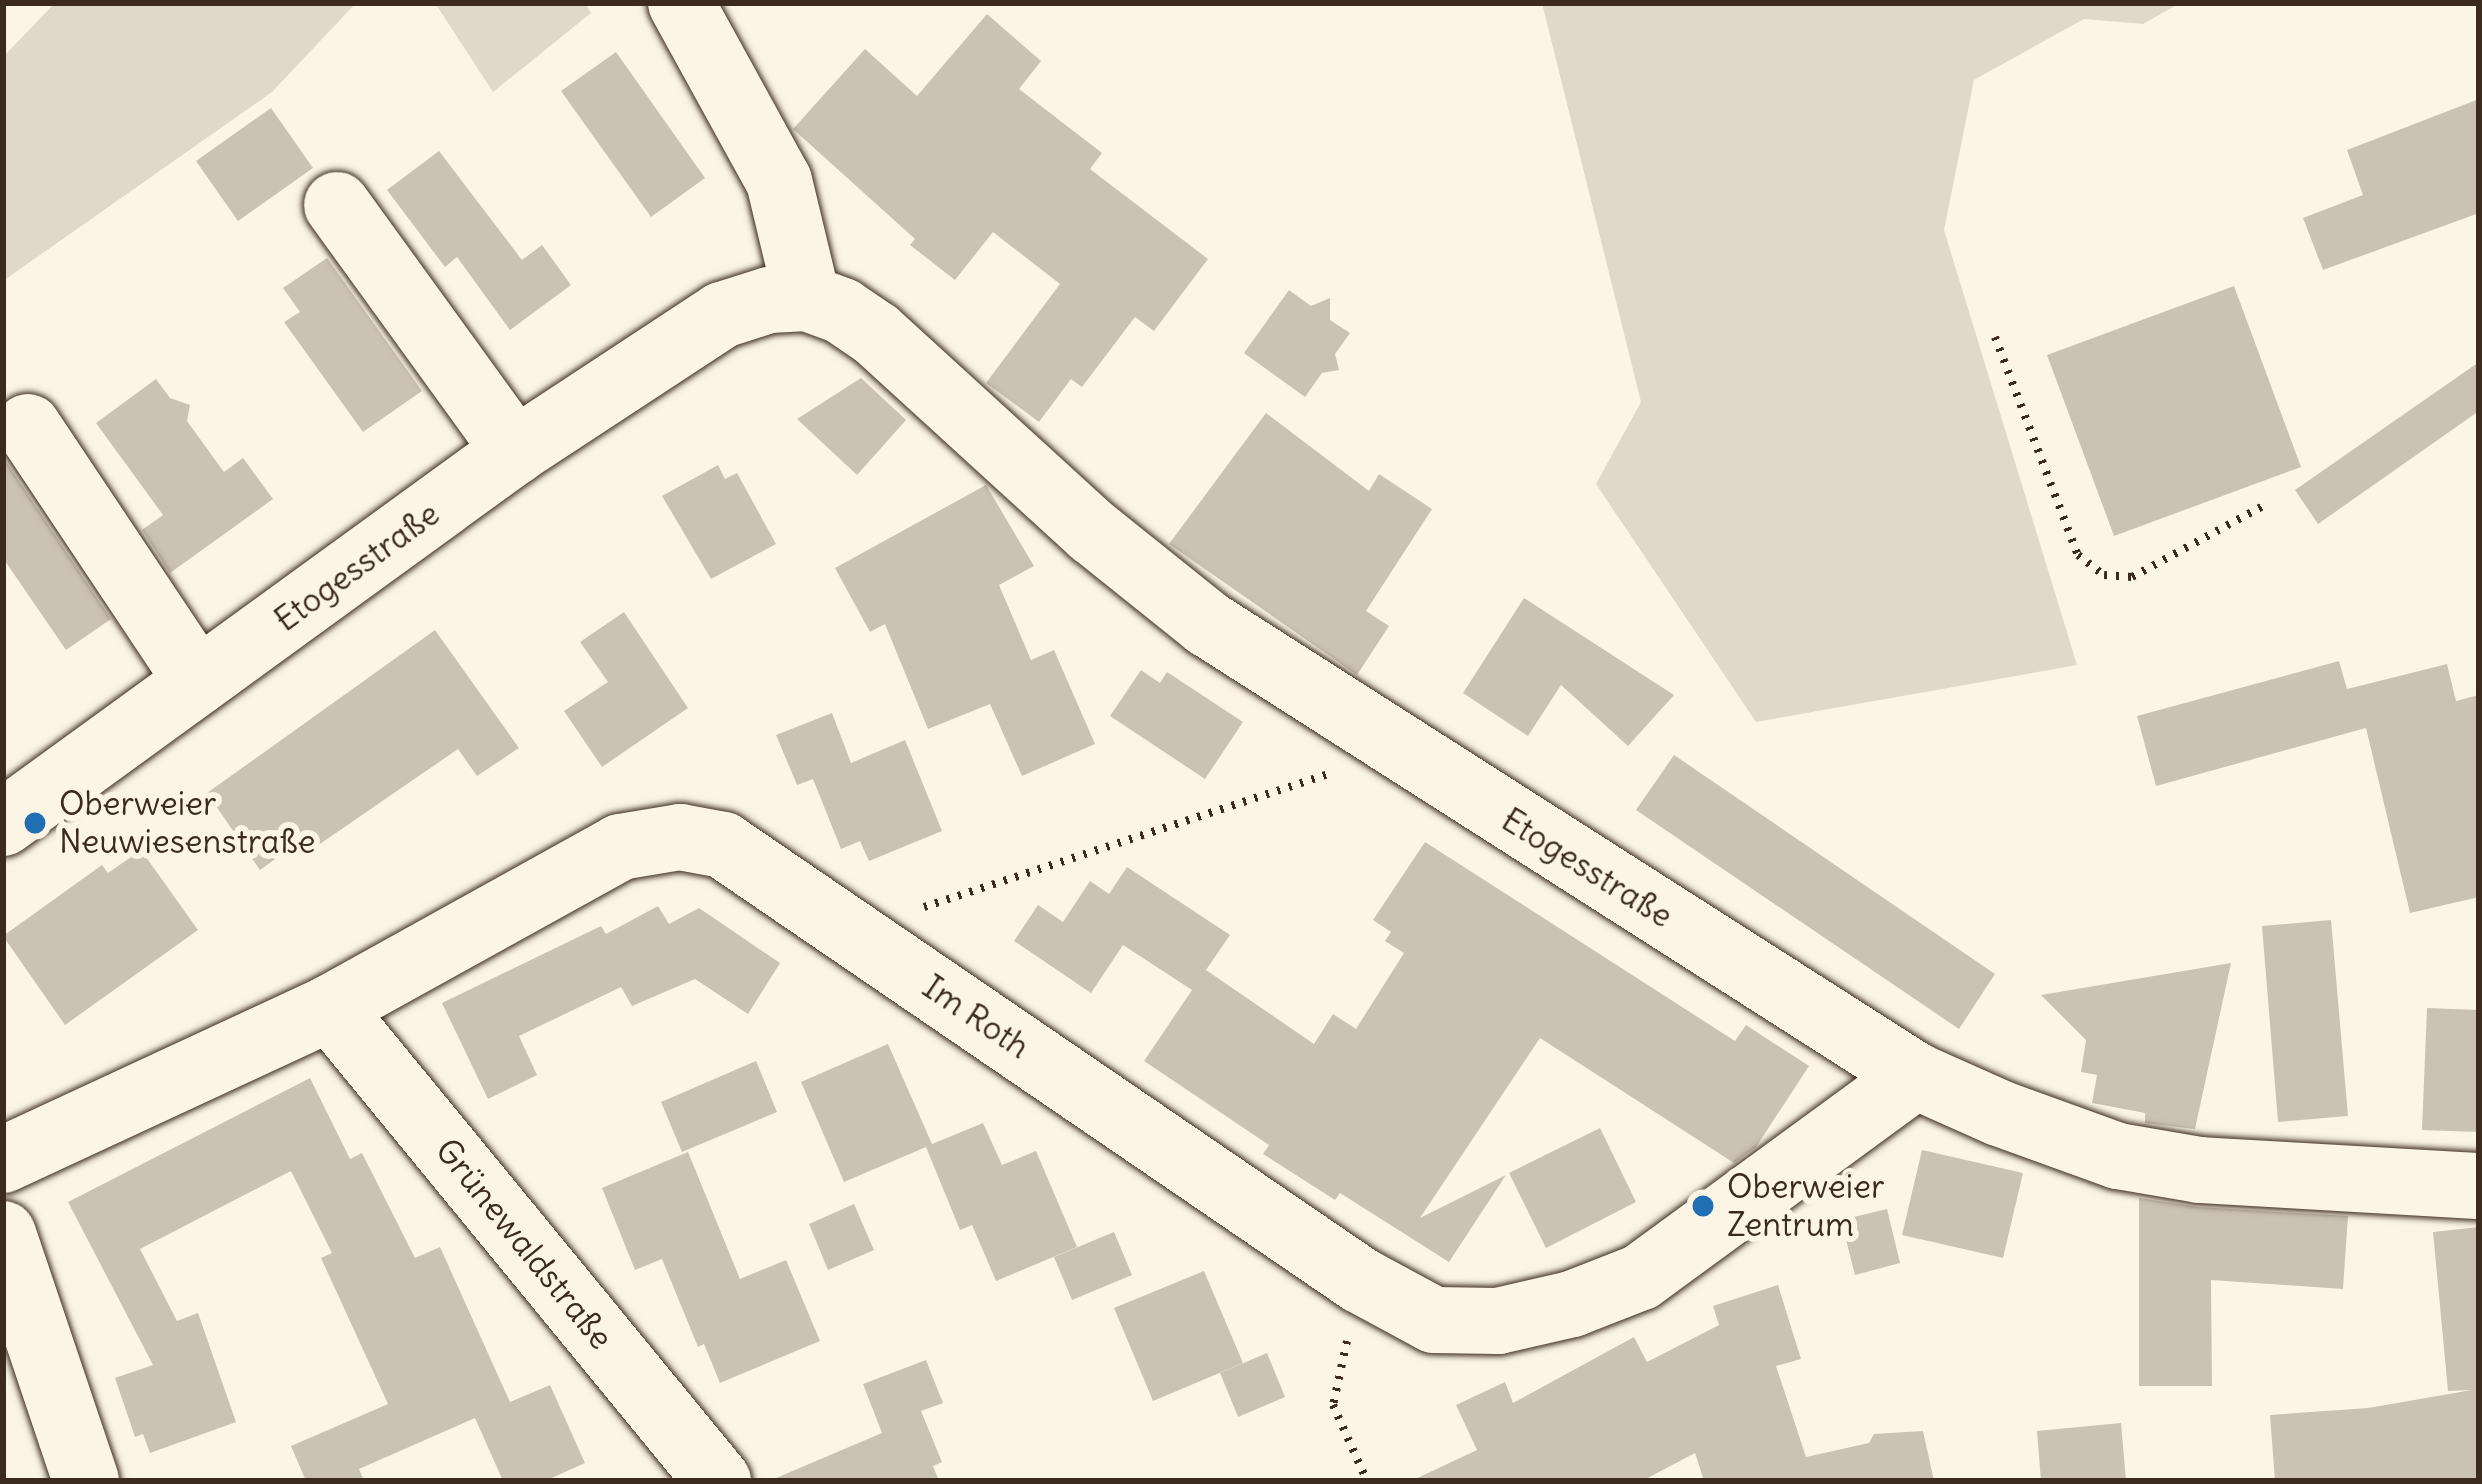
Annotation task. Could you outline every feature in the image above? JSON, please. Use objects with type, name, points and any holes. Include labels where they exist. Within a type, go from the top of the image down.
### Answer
[{"type":"street","points":[[681,3],[779,181],[807,298]]},
{"type":"street","points":[[337,205],[515,451]]},
{"type":"street","name":"Etogesstraße","points":[[3,823],[515,451],[722,315],[769,300],[807,298],[842,310],[876,334],[1093,532],[1208,625],[1916,1076],[2118,1156],[2200,1170],[2479,1186]]},
{"type":"street","points":[[28,427],[198,682]]},
{"type":"street","name":"Im Roth","points":[[3,1160],[330,1008],[620,847],[680,836],[723,844],[1360,1280],[1434,1320],[1498,1321],[1572,1304],[1641,1277],[1916,1076]]},
{"type":"street","name":"Grünewaldstraße","points":[[330,1008],[718,1481]]},
{"type":"street","points":[[3,1234],[86,1481]]},
{"type":"path","points":[[1995,338],[2078,555],[2104,575],[2132,577],[2263,506]]},
{"type":"path","points":[[851,932],[1401,750]]},
{"type":"path","points":[[1360,1280],[1333,1405],[1367,1481]]},
{"type":"shaded area","points":[[55,3],[356,3],[272,92],[3,281],[3,57]]},
{"type":"shaded area","points":[[435,3],[585,3],[591,13],[493,92]]},
{"type":"shaded area","points":[[1542,3],[2180,3],[2143,24],[2084,19],[1974,80],[1944,230],[2077,665],[1756,722],[1596,484],[1641,402]]},
{"type":"building","points":[[987,14],[1041,61],[1019,89],[1102,153],[1090,169],[1208,259],[1154,331],[1135,317],[1082,387],[1071,379],[1039,422],[986,383],[1060,284],[993,232],[955,280],[910,245],[915,239],[793,129],[865,49],[917,96]]},
{"type":"building","points":[[616,52],[705,178],[651,217],[561,91]]},
{"type":"building","points":[[2479,99],[2479,213],[2323,270],[2303,218],[2363,195],[2347,150]]},
{"type":"building","points":[[271,108],[313,168],[238,221],[196,161]]},
{"type":"building","points":[[439,151],[522,260],[542,245],[571,285],[510,330],[457,257],[445,267],[387,190]]},
{"type":"building","points":[[327,258],[422,391],[363,432],[284,322],[300,312],[283,288]]},
{"type":"building","points":[[2234,286],[2301,467],[2114,536],[2047,355]]},
{"type":"building","points":[[1289,290],[1311,306],[1330,298],[1330,320],[1350,333],[1335,354],[1339,370],[1322,373],[1305,397],[1244,353]]},
{"type":"building","points":[[2479,362],[2479,411],[2318,524],[2295,490]]},
{"type":"building","points":[[861,378],[906,420],[857,475],[797,419]]},
{"type":"building","points":[[156,379],[170,398],[190,405],[187,421],[224,472],[243,458],[273,499],[170,573],[142,530],[163,515],[96,423]]},
{"type":"building","points":[[1266,413],[1369,491],[1379,474],[1432,509],[1366,611],[1389,626],[1357,675],[1169,544]]},
{"type":"building","points":[[3,457],[111,619],[66,650],[3,558]]},
{"type":"building","points":[[718,465],[725,479],[737,473],[776,544],[711,579],[662,496]]},
{"type":"building","points":[[986,485],[1034,566],[999,585],[1031,660],[1054,650],[1095,744],[1022,776],[990,704],[928,729],[885,624],[870,632],[835,568]]},
{"type":"building","points":[[1524,598],[1674,695],[1628,746],[1561,685],[1528,736],[1463,693]]},
{"type":"building","points":[[624,612],[688,708],[602,767],[564,711],[608,682],[580,642]]},
{"type":"building","points":[[435,630],[519,748],[477,776],[458,749],[317,846],[309,835],[260,870],[207,793]]},
{"type":"building","points":[[2339,661],[2347,689],[2447,664],[2456,701],[2479,695],[2479,897],[2410,913],[2366,728],[2156,786],[2137,716]]},
{"type":"building","points":[[1141,670],[1160,683],[1167,672],[1243,722],[1205,779],[1110,716]]},
{"type":"building","points":[[832,713],[851,763],[905,740],[942,831],[869,861],[860,841],[841,849],[813,779],[797,785],[776,735]]},
{"type":"building","points":[[1674,755],[1995,974],[1959,1029],[1636,810]]},
{"type":"building","points":[[1425,842],[1735,1041],[1746,1025],[1809,1066],[1756,1147],[1734,1163],[1540,1038],[1420,1218],[1506,1175],[1449,1262],[1340,1193],[1335,1200],[1263,1154],[1269,1145],[1144,1061],[1192,990],[1123,945],[1091,993],[1014,941],[1038,905],[1063,922],[1090,881],[1109,894],[1127,867],[1230,935],[1206,970],[1314,1044],[1333,1014],[1356,1029],[1404,953],[1385,941],[1391,932],[1373,920]]},
{"type":"building","points":[[141,850],[198,930],[65,1025],[3,936],[102,865],[108,873]]},
{"type":"building","points":[[658,906],[669,924],[699,908],[780,963],[748,1014],[695,979],[632,1006],[621,987],[519,1036],[537,1075],[488,1099],[442,1003],[601,926],[606,934]]},
{"type":"building","points":[[2331,920],[2348,1116],[2278,1122],[2262,926]]},
{"type":"building","points":[[2231,963],[2195,1129],[2145,1123],[2145,1113],[2092,1103],[2097,1075],[2081,1072],[2086,1040],[2041,995]]},
{"type":"building","points":[[2427,1008],[2479,1010],[2479,1132],[2422,1130]]},
{"type":"building","points":[[888,1044],[932,1144],[983,1123],[1002,1165],[1036,1151],[1077,1247],[996,1281],[972,1225],[960,1230],[926,1147],[844,1182],[801,1082]]},
{"type":"building","points":[[756,1061],[777,1112],[682,1152],[661,1102]]},
{"type":"building","points":[[310,1078],[350,1159],[362,1153],[415,1258],[440,1247],[510,1402],[550,1385],[585,1463],[545,1481],[503,1481],[475,1418],[359,1469],[364,1481],[306,1481],[291,1446],[388,1404],[321,1258],[332,1253],[291,1171],[140,1249],[177,1321],[198,1313],[236,1422],[150,1453],[143,1434],[135,1437],[115,1378],[153,1365],[68,1202]]},
{"type":"building","points":[[1600,1128],[1636,1202],[1546,1248],[1509,1173]]},
{"type":"building","points":[[1922,1150],[2023,1173],[2003,1258],[1902,1235]]},
{"type":"building","points":[[688,1152],[740,1279],[786,1260],[820,1341],[720,1383],[704,1344],[698,1347],[662,1259],[635,1270],[602,1188]]},
{"type":"building","points":[[2139,1198],[2198,1207],[2348,1216],[2343,1289],[2211,1280],[2212,1386],[2139,1386]]},
{"type":"building","points":[[854,1204],[874,1250],[828,1270],[809,1224]]},
{"type":"building","points":[[1887,1209],[1900,1263],[1855,1275],[1841,1220]]},
{"type":"building","points":[[2479,1227],[2479,1481],[2275,1481],[2270,1415],[2368,1408],[2472,1390],[2448,1391],[2433,1232]]},
{"type":"building","points":[[1114,1232],[1132,1275],[1072,1300],[1054,1257]]},
{"type":"building","points":[[1204,1271],[1243,1363],[1153,1401],[1114,1308]]},
{"type":"building","points":[[1778,1285],[1801,1359],[1776,1366],[1806,1457],[1869,1443],[1874,1434],[1923,1431],[1934,1481],[1704,1481],[1695,1453],[1642,1481],[1411,1481],[1477,1450],[1456,1405],[1505,1382],[1513,1403],[1634,1337],[1647,1362],[1719,1325],[1713,1306]]},
{"type":"building","points":[[1267,1353],[1285,1397],[1238,1417],[1220,1373]]},
{"type":"building","points":[[926,1360],[943,1403],[921,1411],[942,1462],[933,1466],[939,1481],[769,1481],[882,1433],[863,1384]]},
{"type":"building","points":[[2121,1423],[2126,1481],[2041,1481],[2037,1431]]},
{"type":"place","name":"Oberweier Neuwiesenstraße","points":[[35,823]]},
{"type":"place","name":"Oberweier Zentrum","points":[[1703,1206]]}]
